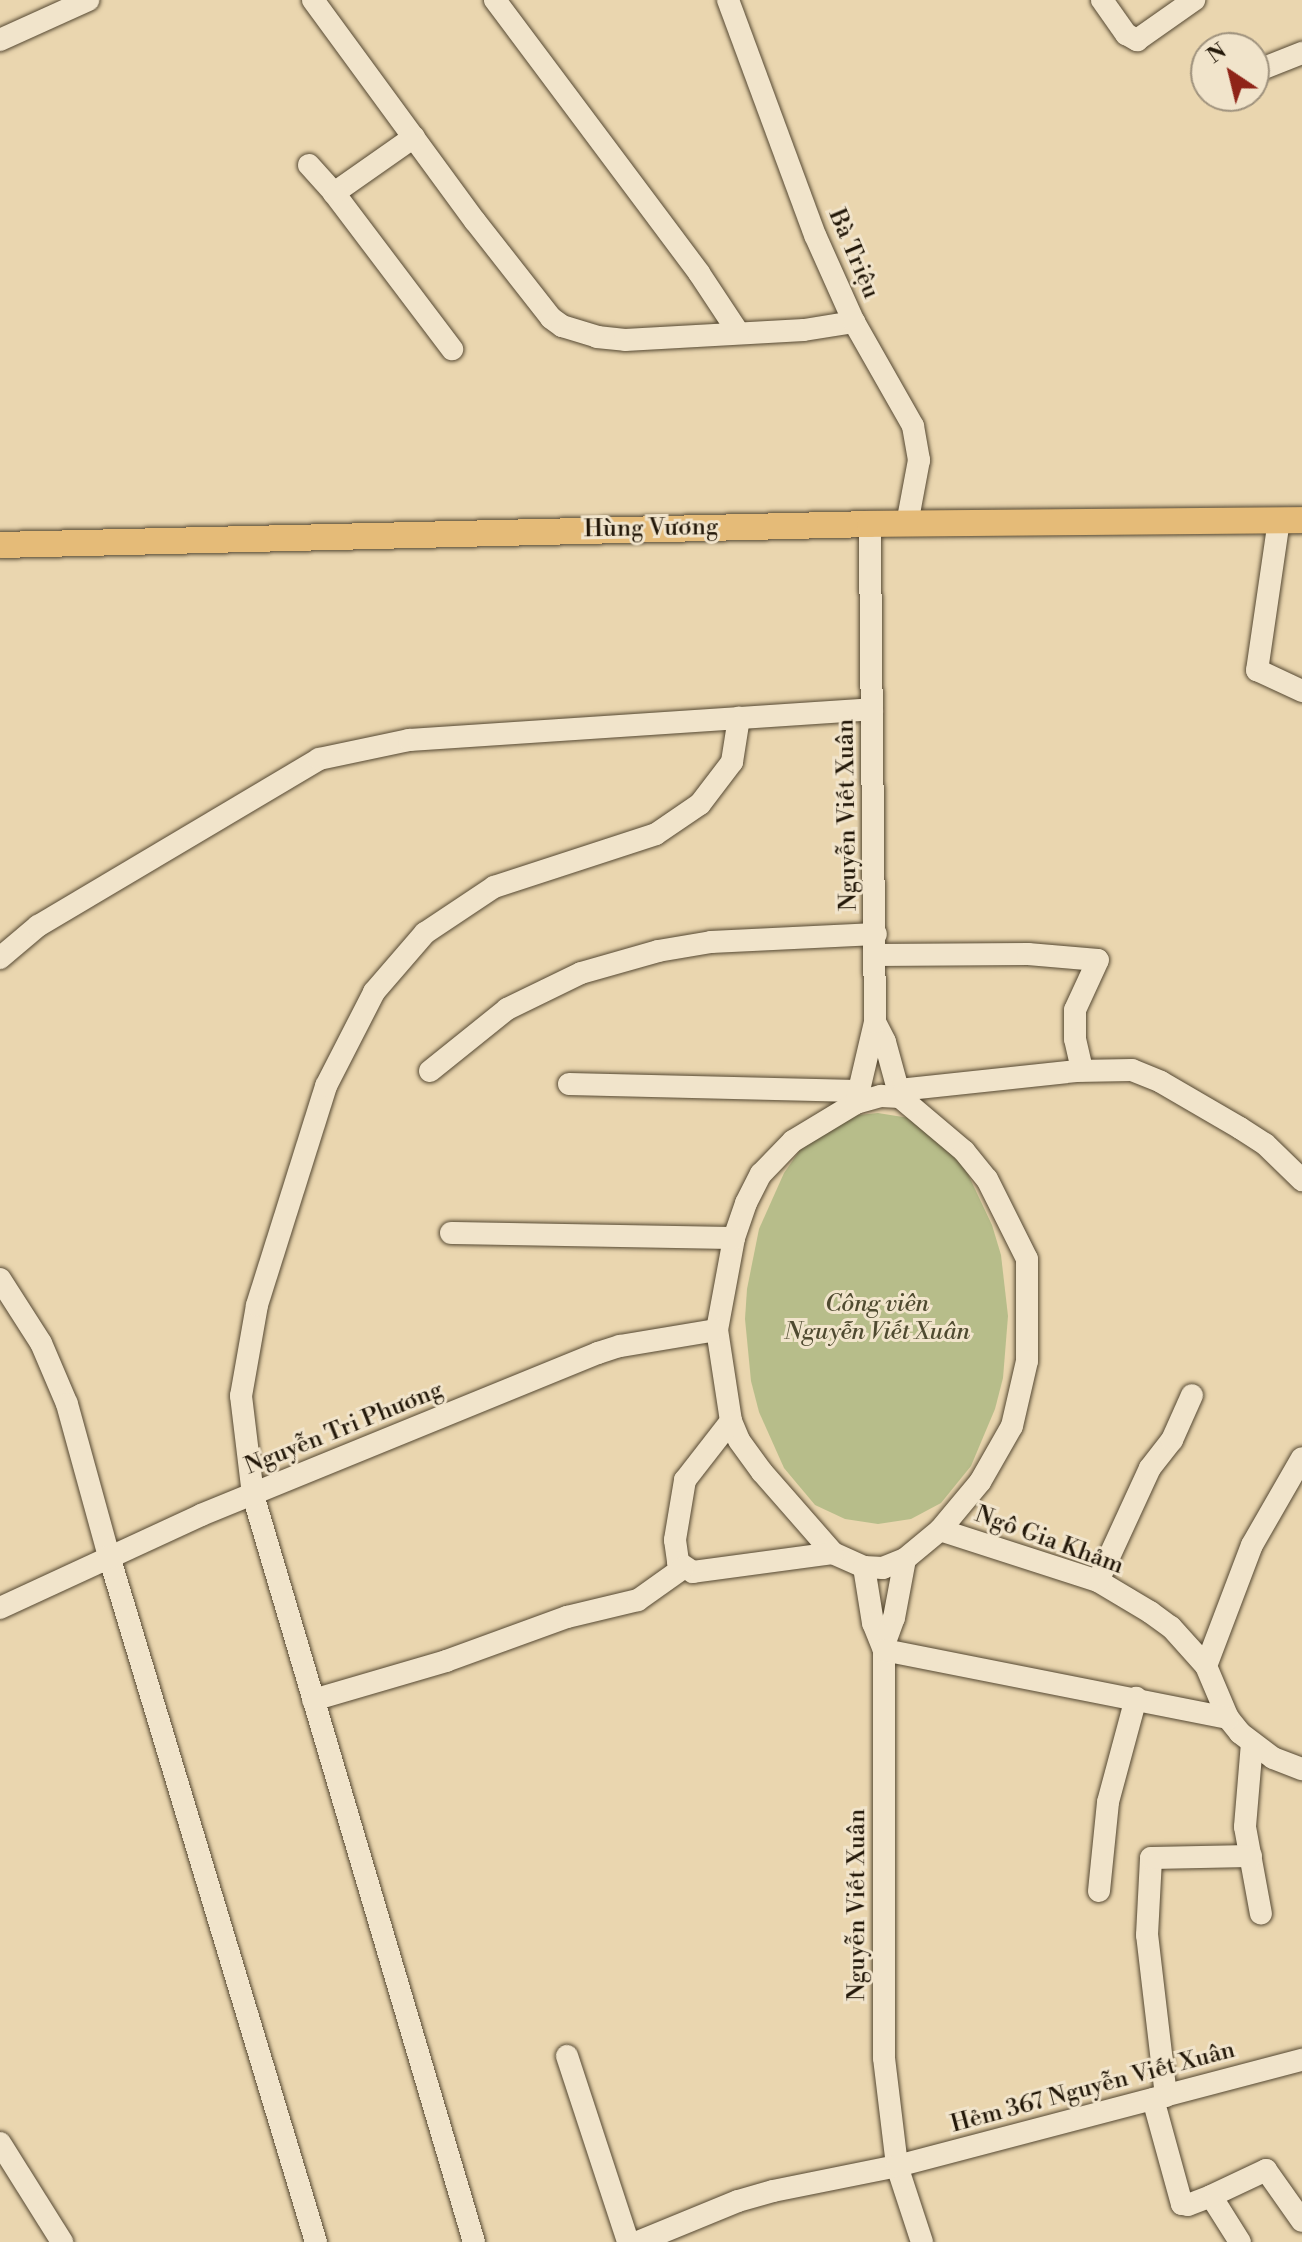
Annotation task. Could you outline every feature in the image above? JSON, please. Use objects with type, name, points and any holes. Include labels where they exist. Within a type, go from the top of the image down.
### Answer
[{"type":"main road","name":"Hùng Vương","points":[[0,545],[870,524],[1291,520]]},
{"type":"street","points":[[0,40],[88,0]]},
{"type":"street","points":[[313,0],[542,306],[562,326],[597,337],[625,340],[804,330],[854,322]]},
{"type":"street","points":[[495,0],[699,273],[738,332]]},
{"type":"street","name":"Bà Triệu","points":[[728,0],[815,235],[854,322],[916,435],[919,460],[907,524]]},
{"type":"street","points":[[1102,0],[1126,34],[1137,40],[1194,0]]},
{"type":"street","points":[[1270,66],[1302,53]]},
{"type":"street","points":[[334,193],[414,137]]},
{"type":"street","points":[[309,165],[334,193],[452,349]]},
{"type":"street","points":[[1291,520],[1257,670],[1302,691]]},
{"type":"street","name":"Nguyễn Viết Xuân","points":[[857,1097],[875,1022],[870,524]]},
{"type":"street","points":[[0,958],[38,926],[319,759],[409,740],[872,709]]},
{"type":"street","points":[[474,2242],[253,1495],[241,1396],[257,1305],[326,1086],[374,992],[425,933],[494,887],[656,834],[700,804],[732,762],[739,718]]},
{"type":"street","points":[[430,1071],[507,1009],[581,973],[658,951],[711,942],[876,945],[1098,960],[1075,1010],[1075,1039],[1082,1070]]},
{"type":"street","points":[[857,1097],[793,1141],[761,1174],[746,1203],[734,1238],[717,1330],[731,1421],[739,1440],[762,1472],[833,1553],[864,1567],[883,1568],[905,1559],[940,1530],[980,1482],[1012,1426],[1027,1361],[1027,1259],[987,1179],[964,1151],[899,1093],[885,1042],[875,1022]]},
{"type":"street","points":[[569,1084],[857,1097],[1082,1070],[1132,1070],[1161,1082],[1265,1144],[1302,1180]]},
{"type":"street","points":[[451,1233],[734,1238]]},
{"type":"street","points":[[0,1279],[41,1343],[67,1404],[109,1556],[316,2242]]},
{"type":"street","name":"Nguyễn Tri Phương","points":[[0,1608],[201,1515],[598,1353],[620,1346],[717,1330]]},
{"type":"street","points":[[1098,1581],[1150,1468],[1172,1440],[1192,1395]]},
{"type":"street","points":[[731,1421],[685,1480],[675,1540],[678,1562],[683,1568],[706,1571],[833,1553]]},
{"type":"street","points":[[1206,1666],[1259,1530],[1302,1458]]},
{"type":"street","name":"Ngô Gia Khảm","points":[[940,1530],[1098,1581],[1171,1627],[1206,1666],[1228,1718],[1252,1743],[1273,1758],[1302,1769]]},
{"type":"street","points":[[905,1559],[894,1618],[884,1648],[1228,1718]]},
{"type":"street","name":"Nguyễn Viết Xuân","points":[[864,1567],[875,1631],[884,1648],[884,2058],[897,2166],[922,2242]]},
{"type":"street","points":[[313,1700],[446,1661],[567,1617],[638,1600],[683,1568]]},
{"type":"street","points":[[1099,1891],[1108,1802],[1136,1698]]},
{"type":"street","points":[[1252,1743],[1245,1827],[1261,1914]]},
{"type":"street","points":[[1251,1856],[1151,1858],[1147,1935],[1160,2098],[1182,2204],[1188,2205],[1211,2196],[1266,2170],[1302,2221]]},
{"type":"street","points":[[567,2056],[628,2242]]},
{"type":"street","name":"Hẻm 367 Nguyễn Viết Xuân","points":[[638,2242],[738,2201],[897,2166],[1302,2060]]},
{"type":"street","points":[[0,2143],[62,2242]]},
{"type":"street","points":[[1211,2196],[1240,2242]]},
{"type":"green space","name":"Công viên Nguyễn Viết Xuân","points":[[878,1113],[909,1118],[937,1133],[966,1170],[992,1225],[1001,1255],[1008,1316],[1003,1378],[995,1409],[971,1466],[941,1503],[911,1519],[878,1524],[845,1519],[815,1505],[784,1468],[759,1412],[751,1381],[745,1319],[747,1289],[759,1229],[784,1173],[800,1150],[849,1116]]}]
